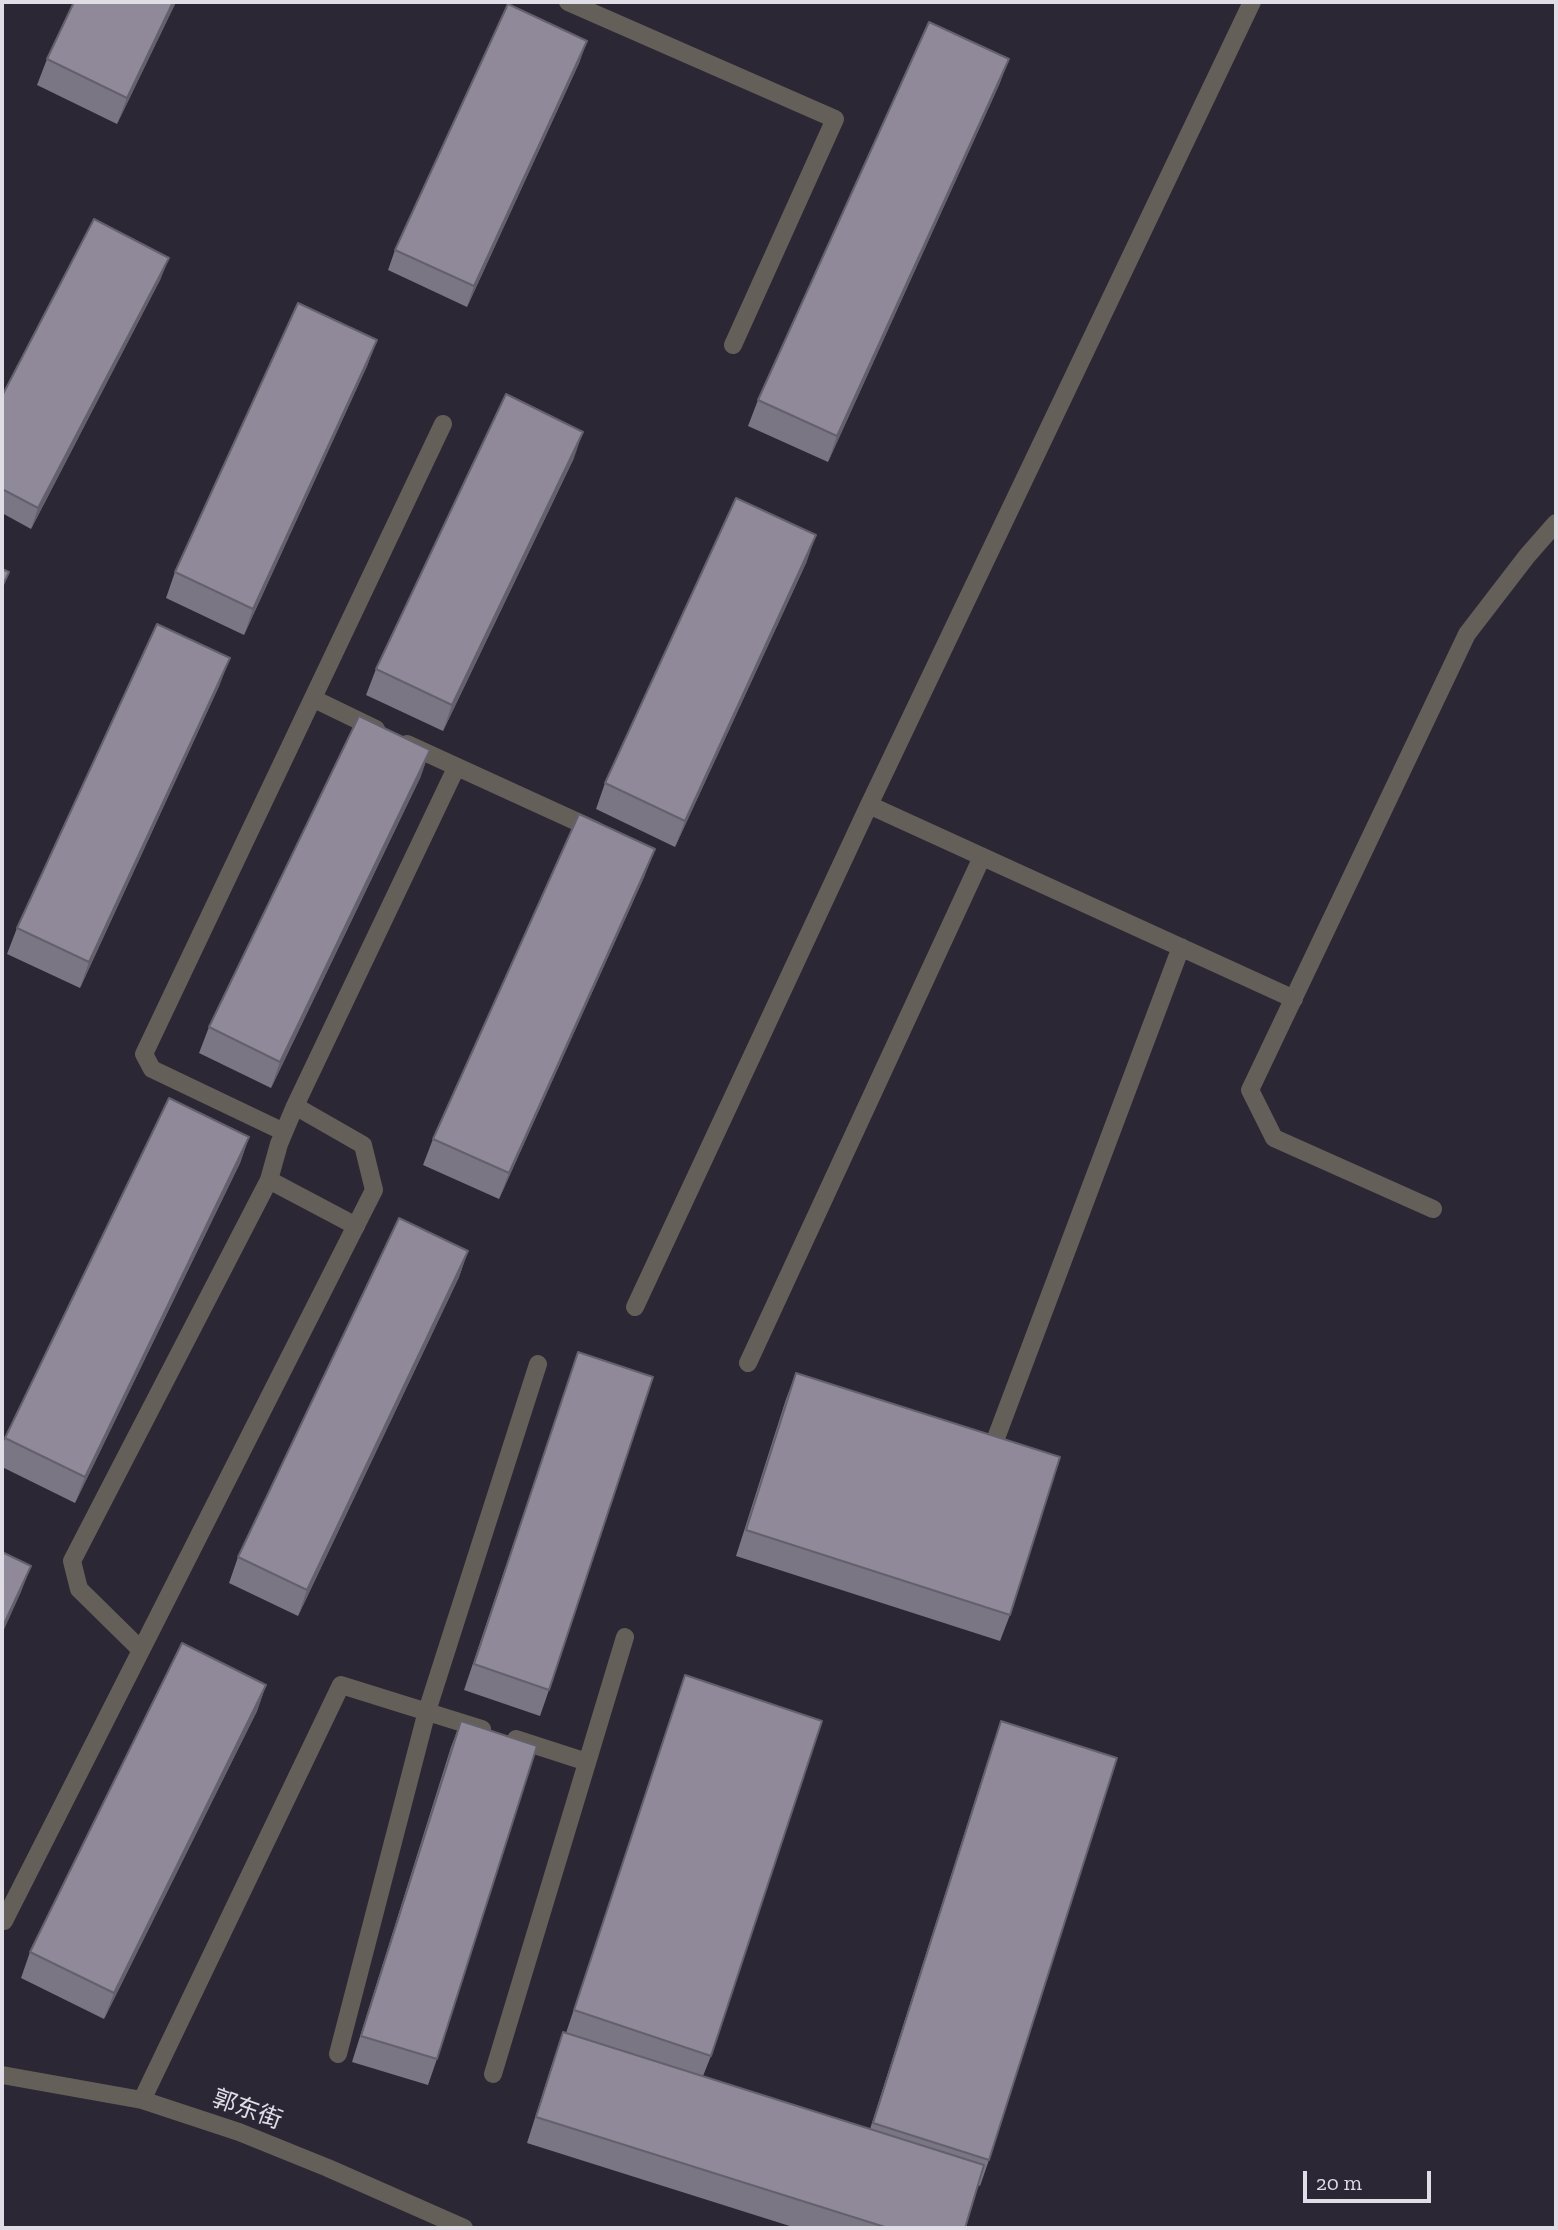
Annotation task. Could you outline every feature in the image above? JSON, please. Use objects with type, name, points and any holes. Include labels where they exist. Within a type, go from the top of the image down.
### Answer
[{"type":"street","points":[[568,2],[835,119],[733,345]]},
{"type":"street","points":[[635,1307],[869,805],[1252,2]]},
{"type":"street","points":[[284,1132],[152,1069],[144,1054],[443,424]]},
{"type":"street","points":[[1433,1209],[1275,1138],[1250,1090],[1468,634],[1527,556],[1556,523]]},
{"type":"street","points":[[314,699],[456,768],[606,834]]},
{"type":"street","points":[[141,1650],[79,1589],[72,1562],[269,1180],[295,1106],[456,768]]},
{"type":"street","points":[[869,805],[1294,999]]},
{"type":"street","points":[[748,1363],[982,857]]},
{"type":"street","points":[[996,1438],[1181,947]]},
{"type":"street","points":[[2,1921],[374,1190],[363,1145],[295,1106]]},
{"type":"street","points":[[269,1180],[356,1226]]},
{"type":"street","points":[[338,2054],[427,1711],[538,1364]]},
{"type":"street","points":[[493,2074],[625,1637]]},
{"type":"street","points":[[142,2100],[341,1685],[587,1762]]},
{"type":"street","name":"郭东街","points":[[2,2075],[142,2100],[239,2132],[464,2228]]},
{"type":"building","points":[[74,2],[173,2],[127,98],[47,59]]},
{"type":"building","points":[[508,4],[587,41],[474,286],[395,250]]},
{"type":"building","points":[[929,22],[1009,59],[837,436],[758,400]]},
{"type":"building","points":[[94,219],[169,258],[38,508],[2,489],[2,396]]},
{"type":"building","points":[[298,303],[377,340],[253,609],[175,572]]},
{"type":"building","points":[[506,394],[583,432],[452,705],[376,669]]},
{"type":"building","points":[[736,498],[816,535],[685,821],[605,783]]},
{"type":"building","points":[[2,569],[9,572],[2,587]]},
{"type":"building","points":[[157,624],[230,658],[89,962],[17,928]]},
{"type":"building","points":[[359,716],[430,750],[280,1062],[209,1027]]},
{"type":"building","points":[[579,814],[655,849],[509,1173],[433,1139]]},
{"type":"building","points":[[169,1098],[249,1137],[85,1477],[5,1438]]},
{"type":"building","points":[[399,1218],[468,1251],[307,1590],[238,1557]]},
{"type":"building","points":[[578,1352],[653,1377],[549,1690],[474,1664]]},
{"type":"building","points":[[796,1373],[1060,1457],[1010,1615],[746,1530]]},
{"type":"building","points":[[2,1552],[31,1566],[2,1628]]},
{"type":"building","points":[[182,1643],[266,1685],[114,1993],[30,1952]]},
{"type":"building","points":[[685,1675],[822,1721],[711,2056],[574,2010]]},
{"type":"building","points":[[461,1721],[537,1746],[437,2059],[361,2036]]},
{"type":"building","points":[[1001,1721],[1117,1758],[989,2160],[873,2123]]},
{"type":"building","points":[[563,2032],[984,2165],[965,2228],[888,2228],[536,2117]]}]
